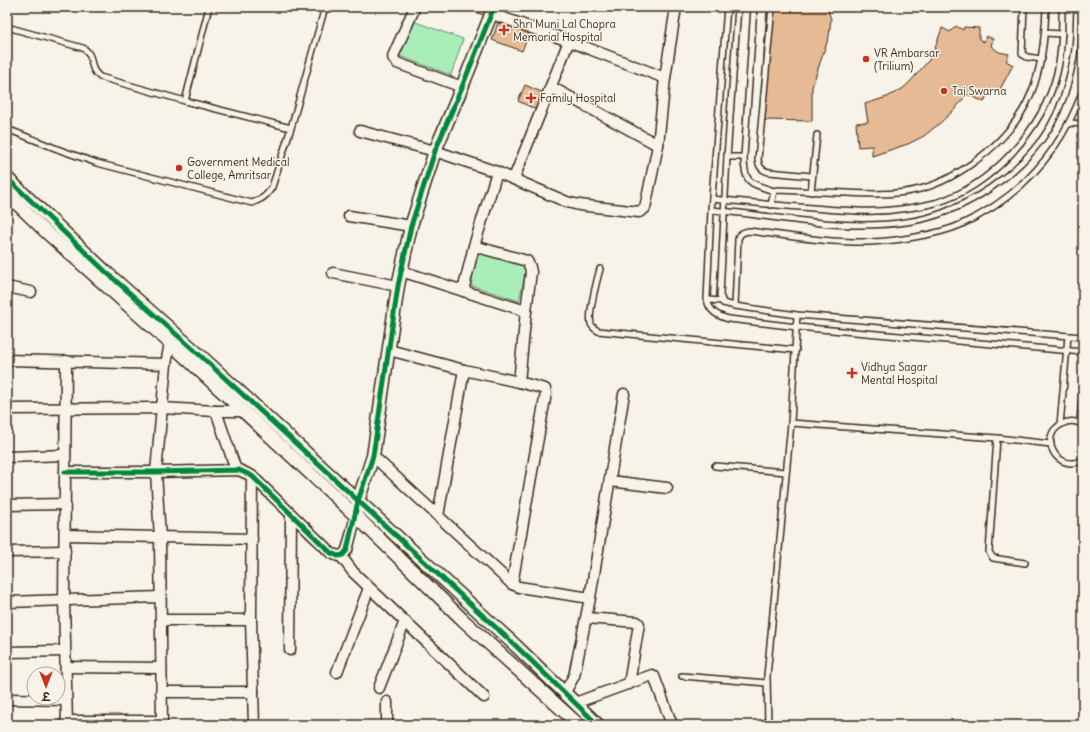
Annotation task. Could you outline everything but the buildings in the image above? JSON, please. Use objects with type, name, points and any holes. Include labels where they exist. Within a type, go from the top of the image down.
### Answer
[{"type":"street","points":[[415,7],[394,54],[394,61],[397,64],[462,87]]},
{"type":"street","points":[[360,131],[435,151],[498,172],[573,204],[639,212],[645,208],[658,145],[665,78],[676,7]]},
{"type":"street","points":[[341,556],[347,550],[356,516],[358,501],[373,456],[398,286],[411,226],[435,151],[493,10],[568,41],[665,78]]},
{"type":"street","points":[[514,178],[568,41]]},
{"type":"street","points":[[551,87],[658,145]]},
{"type":"street","points":[[463,291],[474,246],[498,172]]},
{"type":"street","points":[[7,178],[106,272],[203,358],[565,692],[598,725]]},
{"type":"street","points":[[18,188],[8,196],[170,343],[356,516],[463,620],[579,725]]},
{"type":"street","points":[[349,216],[411,226]]},
{"type":"street","points":[[474,246],[527,261],[529,263],[531,272],[519,382]]},
{"type":"street","points":[[401,271],[526,311]]},
{"type":"street","points":[[333,273],[398,286]]},
{"type":"street","points":[[7,287],[31,292]]},
{"type":"street","points":[[66,706],[66,723],[162,723],[160,538],[156,472],[166,364],[170,343]]},
{"type":"street","points":[[389,350],[464,370],[544,388],[546,391],[512,584]]},
{"type":"street","points":[[7,360],[166,364]]},
{"type":"street","points":[[66,361],[64,600],[66,666]]},
{"type":"street","points":[[438,516],[464,370]]},
{"type":"street","points":[[565,692],[574,676],[590,598],[624,394]]},
{"type":"street","points":[[7,409],[162,408],[243,411]]},
{"type":"street","points":[[216,411],[236,470]]},
{"type":"street","points":[[7,457],[65,455]]},
{"type":"street","points":[[373,456],[512,584],[519,587],[590,598]]},
{"type":"street","points":[[65,472],[244,471],[252,476],[331,553],[341,556],[353,572],[369,588],[484,698]]},
{"type":"street","points":[[252,476],[251,620],[254,725]]},
{"type":"street","points":[[610,481],[667,488]]},
{"type":"street","points":[[7,505],[65,504]]},
{"type":"street","points":[[290,650],[291,514]]},
{"type":"street","points":[[65,535],[252,539]]},
{"type":"street","points":[[7,552],[65,551]]},
{"type":"street","points":[[337,672],[369,588]]},
{"type":"street","points":[[7,602],[160,597]]},
{"type":"street","points":[[586,618],[637,622],[639,624],[629,684]]},
{"type":"street","points":[[161,620],[251,620]]},
{"type":"street","points":[[379,688],[405,621]]},
{"type":"street","points":[[7,652],[65,651]]},
{"type":"street","points":[[66,667],[161,668]]},
{"type":"street","points":[[575,703],[651,675],[654,676],[672,725]]},
{"type":"street","points":[[162,692],[254,692]]},
{"type":"street","points":[[7,699],[26,699]]},
{"type":"street","points":[[387,702],[387,725]]},
{"type":"lane","points":[[185,101],[209,7]]},
{"type":"lane","points":[[7,129],[60,150],[97,162],[252,203],[261,200],[268,194],[272,187],[291,128],[325,7]]},
{"type":"lane","points":[[727,7],[711,210],[708,300],[710,309],[722,317],[797,327],[1083,352]]},
{"type":"lane","points":[[738,7],[724,211],[720,295],[722,300],[727,304],[735,306],[797,315],[1083,337]]},
{"type":"lane","points":[[754,7],[744,157],[744,170],[747,179],[755,185],[774,191],[878,195],[921,189],[944,181],[978,160],[994,147],[1014,125],[1034,86],[1042,59],[1046,7]]},
{"type":"lane","points":[[772,7],[758,164],[760,168],[769,172],[812,176]]},
{"type":"lane","points":[[1024,7],[1022,54],[1027,57],[1042,59]]},
{"type":"lane","points":[[712,199],[771,205],[876,211],[935,203],[960,192],[982,179],[1000,164],[1017,147],[1036,123],[1044,107],[1056,74],[1060,56],[1062,34],[1062,7]]},
{"type":"lane","points":[[711,210],[830,224],[862,225],[893,224],[922,219],[968,202],[991,187],[1014,168],[1031,152],[1049,128],[1060,104],[1073,62],[1076,45],[1077,7]]},
{"type":"lane","points":[[7,27],[83,48],[90,56],[93,70],[100,77],[185,101],[291,128]]},
{"type":"lane","points":[[1045,33],[1062,34]]},
{"type":"lane","points":[[735,306],[738,239],[743,231],[749,230],[809,239],[871,242],[915,237],[959,225],[990,208],[1022,184],[1056,146],[1069,123],[1083,90]]},
{"type":"lane","points":[[1069,123],[1083,124]]},
{"type":"lane","points":[[811,192],[818,135]]},
{"type":"lane","points":[[727,157],[744,157]]},
{"type":"lane","points":[[771,205],[774,191]]},
{"type":"lane","points":[[600,269],[591,315],[591,323],[598,331],[796,350]]},
{"type":"lane","points":[[708,300],[722,300]]},
{"type":"lane","points":[[768,725],[767,683],[791,422],[797,315]]},
{"type":"lane","points":[[1060,425],[1068,336]]},
{"type":"lane","points":[[1083,380],[1082,424],[1069,422],[1060,425],[1053,433],[1051,444],[1054,454],[1062,461],[1072,463],[1083,460]]},
{"type":"lane","points":[[791,422],[997,438],[1051,444]]},
{"type":"lane","points":[[997,438],[989,552],[993,558],[1025,562]]},
{"type":"lane","points":[[715,466],[786,472]]},
{"type":"lane","points":[[682,676],[767,683]]},
{"type":"green space","points":[[410,20],[463,39],[451,75],[397,55]]},
{"type":"green space","points":[[479,251],[527,266],[519,301],[467,284]]},
{"type":"cycle path","points":[[65,472],[239,470],[252,476],[331,553],[338,556],[343,555],[347,550],[358,501],[373,456],[398,286],[411,226],[435,151],[494,7]]},
{"type":"cycle path","points":[[7,178],[106,272],[203,358],[516,646],[598,725]]},
{"type":"place","name":"Shri Muni Lal Chopra Memorial Hospital","points":[[504,30]]},
{"type":"place","name":"VR Ambarsar (Trilium)","points":[[866,59]]},
{"type":"place","name":"Taj Swarna","points":[[944,91]]},
{"type":"place","name":"Family Hospital","points":[[531,98]]},
{"type":"place","name":"Government Medical College, Amritsar","points":[[179,168]]},
{"type":"place","name":"Vidhya Sagar Mental Hospital","points":[[852,373]]}]
